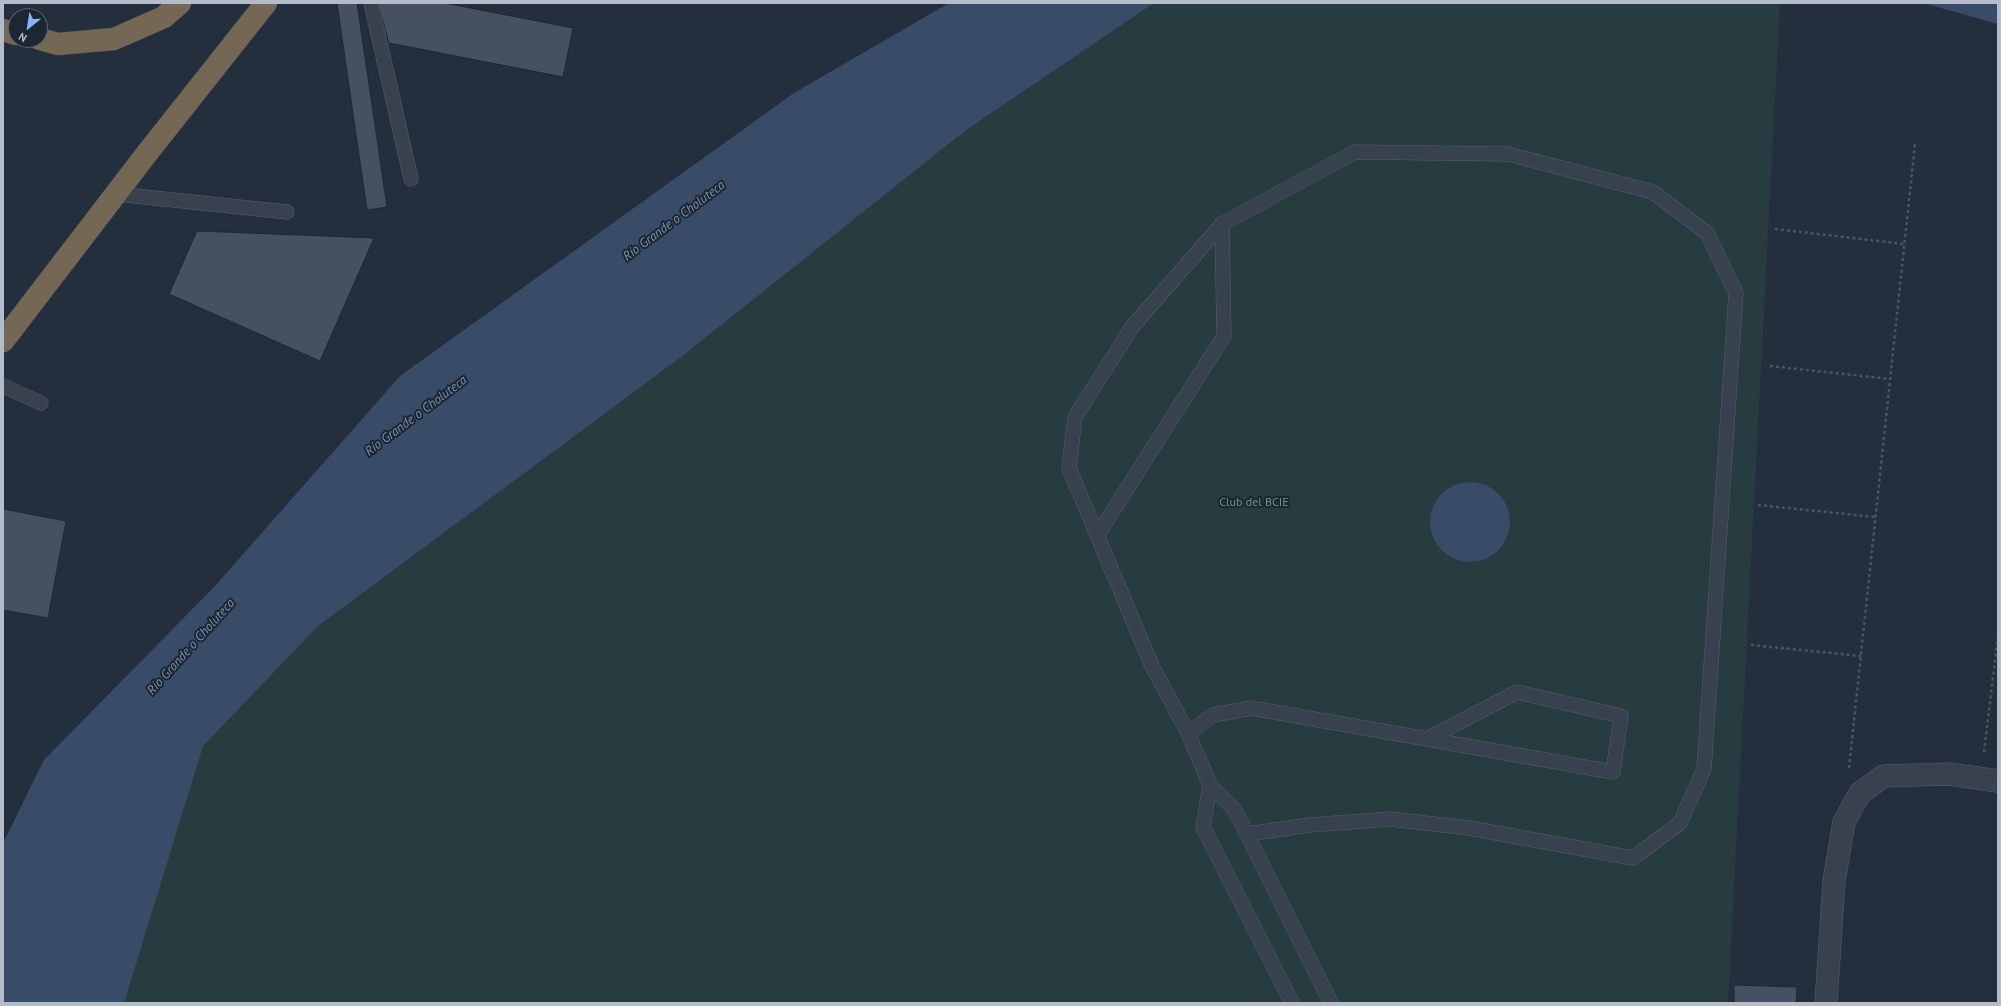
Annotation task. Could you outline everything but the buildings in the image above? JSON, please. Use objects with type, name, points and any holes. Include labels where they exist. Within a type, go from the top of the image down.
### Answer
[{"type":"highway","points":[[48,41],[58,44],[114,39],[164,17],[180,3]]},
{"type":"highway","points":[[3,341],[266,3]]},
{"type":"street","points":[[1826,1003],[1834,881],[1844,822],[1860,793],[1884,776],[1949,774],[1990,780]]},
{"type":"lane","points":[[371,3],[411,179]]},
{"type":"lane","points":[[1247,834],[1310,825],[1390,819],[1469,828],[1633,858],[1680,823],[1704,768],[1736,293],[1707,233],[1653,192],[1508,154],[1354,152],[1222,224],[1132,327],[1075,417],[1069,468],[1152,666],[1188,733],[1210,785],[1235,810],[1331,1003]]},
{"type":"lane","points":[[116,194],[287,212]]},
{"type":"lane","points":[[1097,536],[1224,336],[1222,224]]},
{"type":"lane","points":[[3,386],[41,403]]},
{"type":"lane","points":[[1188,733],[1213,715],[1251,708],[1613,772],[1621,716],[1517,692],[1427,739]]},
{"type":"lane","points":[[1210,785],[1203,827],[1292,1003]]},
{"type":"path","points":[[1848,774],[1915,144]]},
{"type":"path","points":[[1775,229],[1904,244]]},
{"type":"path","points":[[1770,366],[1890,379]]},
{"type":"path","points":[[1758,505],[1875,517]]},
{"type":"path","points":[[1990,780],[1998,636]]},
{"type":"path","points":[[1751,645],[1861,656]]},
{"type":"green space","name":"Club del BCIE","points":[[1099,3],[1780,3],[1728,1003],[94,1003],[163,796],[348,517]]},
{"type":"water","name":"Río Grande o Choluteca","points":[[949,3],[1154,3],[966,130],[681,357],[318,626],[203,746],[124,1003],[3,1003],[3,843],[44,760],[215,586],[400,376],[794,93]]},
{"type":"water","points":[[1923,3],[1998,3],[1998,24]]},
{"type":"water","points":[[1470,482],[1485,485],[1498,494],[1507,507],[1510,522],[1507,537],[1498,550],[1485,559],[1470,562],[1455,559],[1442,550],[1433,537],[1430,522],[1433,507],[1442,494],[1455,485]]}]
